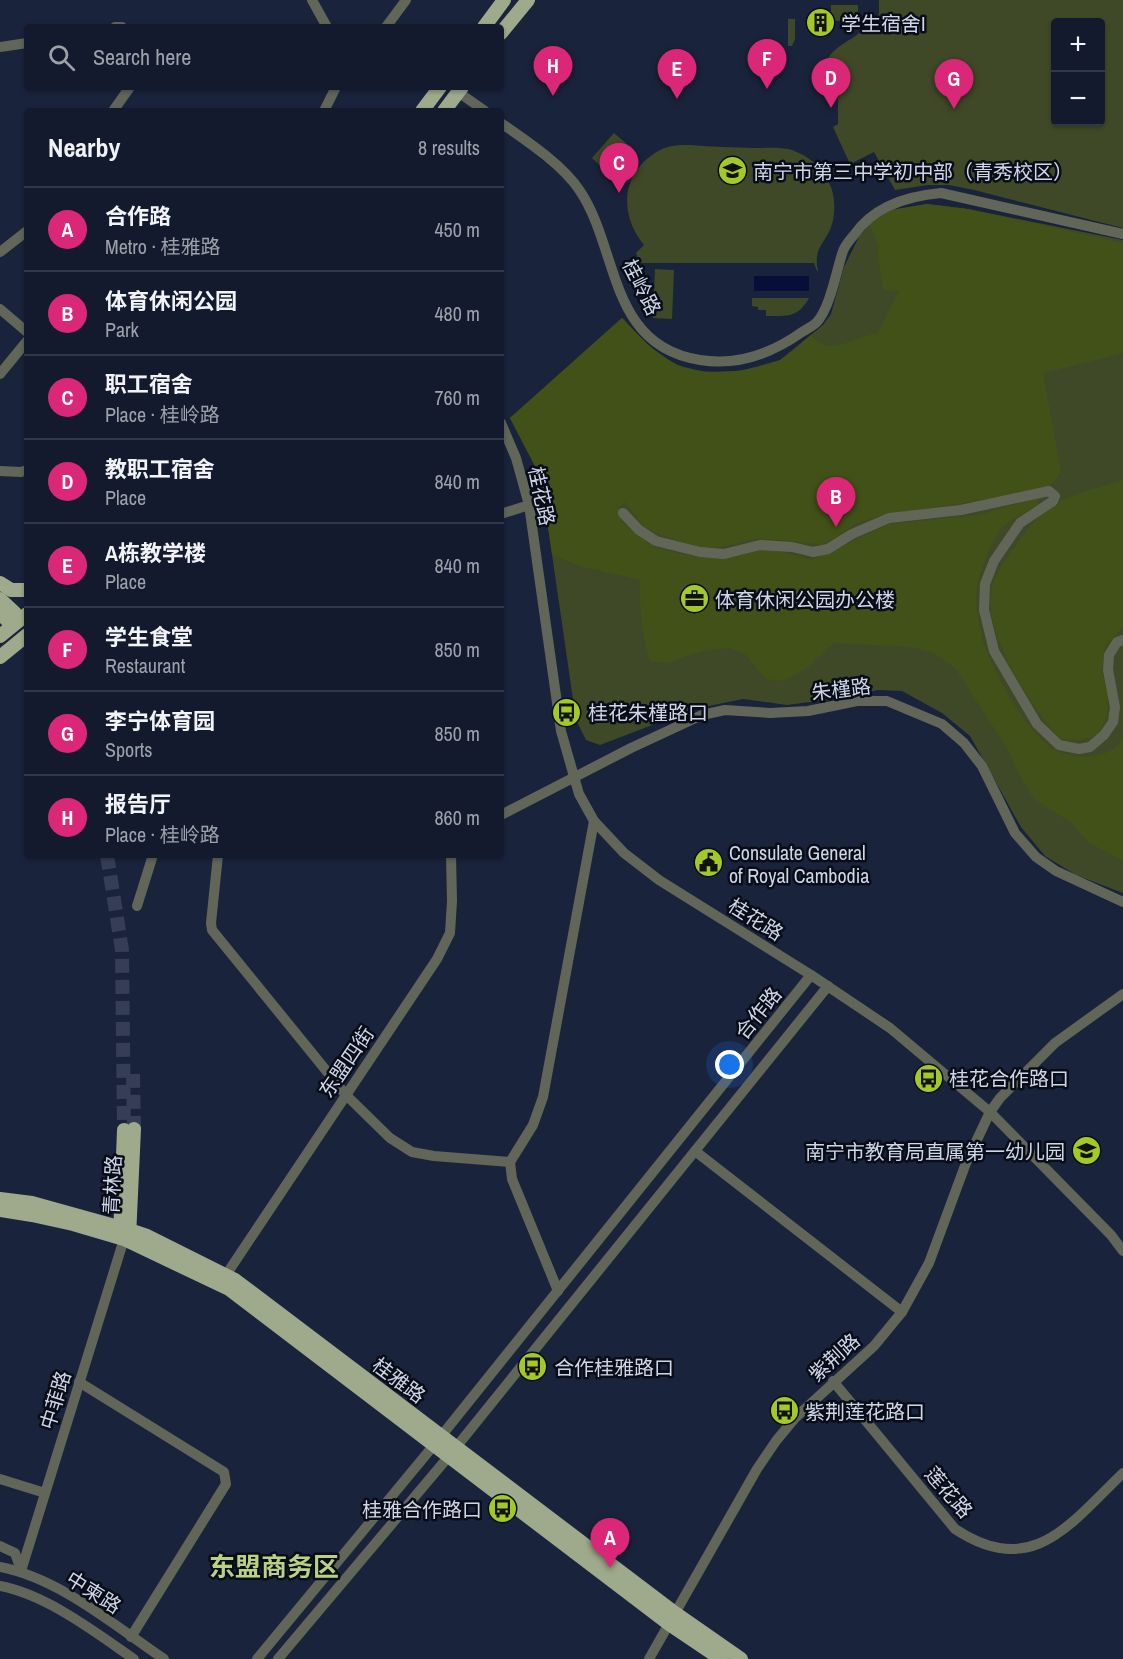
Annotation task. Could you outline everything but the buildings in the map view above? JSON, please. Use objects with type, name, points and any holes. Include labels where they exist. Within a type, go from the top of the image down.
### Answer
[{"type":"main road","points":[[486,24],[504,0]]},
{"type":"main road","points":[[504,29],[528,0]]},
{"type":"main road","points":[[424,108],[438,90]]},
{"type":"main road","points":[[446,108],[459,90]]},
{"type":"main road","points":[[0,583],[11,590],[24,590]]},
{"type":"main road","points":[[0,599],[12,615],[0,636]]},
{"type":"main road","points":[[0,657],[24,637]]},
{"type":"main road","name":"青林路","points":[[124,1235],[129,1130]]},
{"type":"main road","name":"桂雅路","points":[[0,1199],[32,1203],[124,1235],[229,1289],[452,1451],[672,1618],[721,1659]]},
{"type":"main road","name":"桂雅路","points":[[0,1210],[124,1235],[147,1236],[226,1275],[437,1440]]},
{"type":"main road","name":"桂雅路","points":[[672,1618],[741,1659]]},
{"type":"street","points":[[312,0],[325,24]]},
{"type":"street","points":[[388,24],[406,0]]},
{"type":"street","points":[[0,48],[24,44]]},
{"type":"street","points":[[115,108],[128,90]]},
{"type":"street","points":[[326,108],[334,90]]},
{"type":"street","points":[[461,90],[482,108]]},
{"type":"street","name":"桂岭路","points":[[504,125],[567,175],[581,191],[596,221],[615,283],[630,313],[647,334],[669,351],[698,360],[730,362],[760,356],[790,341],[818,321],[831,293],[843,250],[866,220],[890,204],[927,194],[941,193],[1123,234]]},
{"type":"street","points":[[0,252],[24,233]]},
{"type":"street","points":[[0,309],[24,329]]},
{"type":"street","points":[[0,374],[24,345]]},
{"type":"street","name":"桂花路","points":[[504,430],[516,458],[529,505],[561,731],[579,794],[594,821],[624,853],[658,880],[812,975],[890,1028],[990,1112],[1111,1235],[1123,1251]]},
{"type":"street","points":[[0,471],[24,471]]},
{"type":"street","points":[[623,513],[639,530],[656,541],[700,552],[724,554],[760,545],[792,547],[813,552],[828,549],[852,534],[889,518],[961,510],[1049,491],[1055,496],[1053,501],[1020,523],[994,561],[985,584],[984,610],[994,651],[1037,724],[1059,745],[1079,749],[1090,747],[1104,735],[1113,722],[1115,707],[1107,670],[1109,655],[1117,642],[1123,640]]},
{"type":"street","points":[[504,513],[529,505]]},
{"type":"street","name":"朱槿路","points":[[504,813],[671,729],[702,716],[725,710],[770,713],[808,711],[857,701],[887,702],[942,724],[964,742],[982,766],[1015,833],[1036,857],[1056,871],[1123,902]]},
{"type":"street","points":[[558,1291],[512,1179],[510,1162],[533,1125],[543,1097],[594,821]]},
{"type":"street","points":[[137,906],[152,858]]},
{"type":"street","points":[[218,858],[212,930],[346,1095],[390,1138],[412,1152],[510,1162]]},
{"type":"street","name":"东盟四街","points":[[226,1275],[437,959],[450,933],[451,858]]},
{"type":"street","name":"合作路","points":[[257,1659],[558,1291],[812,975]]},
{"type":"street","points":[[278,1659],[452,1451],[828,986]]},
{"type":"street","points":[[990,1112],[1000,1098],[1055,1043],[1123,994]]},
{"type":"street","name":"紫荆路","points":[[649,1659],[757,1469],[776,1440],[795,1418],[874,1346],[902,1312],[929,1263],[966,1163],[990,1112]]},
{"type":"street","points":[[695,1151],[902,1312]]},
{"type":"street","name":"中菲路","points":[[21,1571],[124,1235]]},
{"type":"street","name":"莲花路","points":[[833,1382],[955,1529],[971,1540],[990,1548],[1015,1551],[1039,1545],[1071,1524],[1123,1473]]},
{"type":"street","points":[[80,1383],[224,1472],[226,1484],[131,1637]]},
{"type":"street","points":[[0,1479],[45,1493]]},
{"type":"street","points":[[0,1546],[15,1553],[21,1571]]},
{"type":"street","name":"中柬路","points":[[0,1567],[21,1571],[76,1599],[164,1659]]},
{"type":"street","name":"中柬路","points":[[0,1586],[14,1589],[74,1618],[134,1659]]},
{"type":"green space","points":[[879,0],[1123,0],[1123,228],[949,185],[928,185],[895,190],[874,152],[850,164],[833,127],[838,124],[838,95],[831,95],[830,71],[824,70],[825,64],[835,50],[857,35],[879,14]]},
{"type":"green space","points":[[831,5],[858,5],[858,20],[831,21]]},
{"type":"green space","points":[[788,19],[795,19],[795,39],[792,46],[788,46]]},
{"type":"green space","points":[[614,133],[628,145],[606,171],[592,158]]},
{"type":"green space","points":[[690,145],[788,149],[803,155],[817,165],[829,183],[834,204],[831,227],[817,255],[818,271],[814,263],[640,263],[636,253],[644,245],[635,232],[627,205],[632,179],[649,158],[662,149]]},
{"type":"green space","points":[[927,204],[968,209],[1123,240],[1123,893],[1076,875],[1045,856],[1021,827],[970,736],[942,713],[902,691],[878,690],[787,705],[743,699],[694,709],[600,745],[586,740],[576,720],[544,499],[537,470],[510,418],[622,318],[649,346],[676,365],[705,372],[740,371],[780,360],[823,325],[831,314],[844,267],[860,235],[873,221],[891,210]]},
{"type":"green space","points":[[927,204],[968,209],[1123,243],[1123,353],[1043,373],[1061,472],[1054,481],[1039,491],[883,515],[854,524],[834,539],[820,544],[757,538],[726,546],[699,549],[645,528],[625,502],[619,507],[622,522],[655,548],[691,556],[713,558],[773,549],[811,560],[889,524],[979,515],[1037,498],[1039,504],[1001,529],[984,562],[976,597],[982,636],[1004,688],[1033,730],[1053,749],[1071,755],[1104,754],[1113,749],[1123,733],[1123,861],[1088,842],[1073,824],[1033,798],[1007,748],[955,668],[934,653],[912,647],[834,643],[808,667],[784,681],[766,679],[744,653],[729,648],[702,651],[668,663],[650,661],[642,620],[640,580],[579,566],[552,554],[537,470],[510,418],[622,318],[646,343],[666,359],[685,368],[711,372],[754,368],[778,361],[811,335],[827,346],[835,346],[877,334],[899,291],[883,290],[878,256],[879,247],[870,225],[891,210]]},
{"type":"green space","points":[[655,269],[674,270],[672,319],[653,318]]},
{"type":"green space","points":[[752,298],[809,298],[805,305],[796,312],[786,316],[766,316],[766,310],[758,310],[758,307],[752,306]]},
{"type":"green space","points":[[1123,480],[1123,627],[1105,646],[1102,672],[1108,694],[1107,715],[1098,736],[1079,740],[1060,739],[1023,688],[1000,644],[990,602],[993,584],[1009,554],[1050,507],[1085,491]]},
{"type":"shaded area","points":[[754,276],[809,276],[809,291],[754,291]]},
{"type":"tunnel","points":[[107,858],[122,950],[124,1130]]},
{"type":"tunnel","points":[[133,1074],[134,1129]]},
{"type":"place","name":"学生宿舍I","points":[[820,23]]},
{"type":"place","name":"学生食堂","points":[[767,89]]},
{"type":"place","name":"报告厅","points":[[553,96]]},
{"type":"place","name":"A栋教学楼","points":[[677,99]]},
{"type":"place","name":"教职工宿舍","points":[[831,108]]},
{"type":"place","name":"李宁体育园","points":[[954,109]]},
{"type":"place","name":"南宁市第三中学初中部（青秀校区）","points":[[732,171]]},
{"type":"place","name":"职工宿舍","points":[[619,193]]},
{"type":"place","name":"体育休闲公园","points":[[836,527]]},
{"type":"place","name":"体育休闲公园办公楼","points":[[694,599]]},
{"type":"place","name":"桂花朱槿路口","points":[[567,712]]},
{"type":"place","name":"Consulate General of Royal Cambodia","points":[[708,863]]},
{"type":"place","name":"桂花合作路口","points":[[928,1078]]},
{"type":"place","name":"南宁市教育局直属第一幼儿园","points":[[1086,1151]]},
{"type":"place","name":"合作桂雅路口","points":[[533,1367]]},
{"type":"place","name":"紫荆莲花路口","points":[[784,1411]]},
{"type":"place","name":"桂雅合作路口","points":[[503,1509]]},
{"type":"place","name":"合作路","points":[[610,1568]]},
{"type":"district","name":"东盟商务区","points":[[274,1566]]}]
